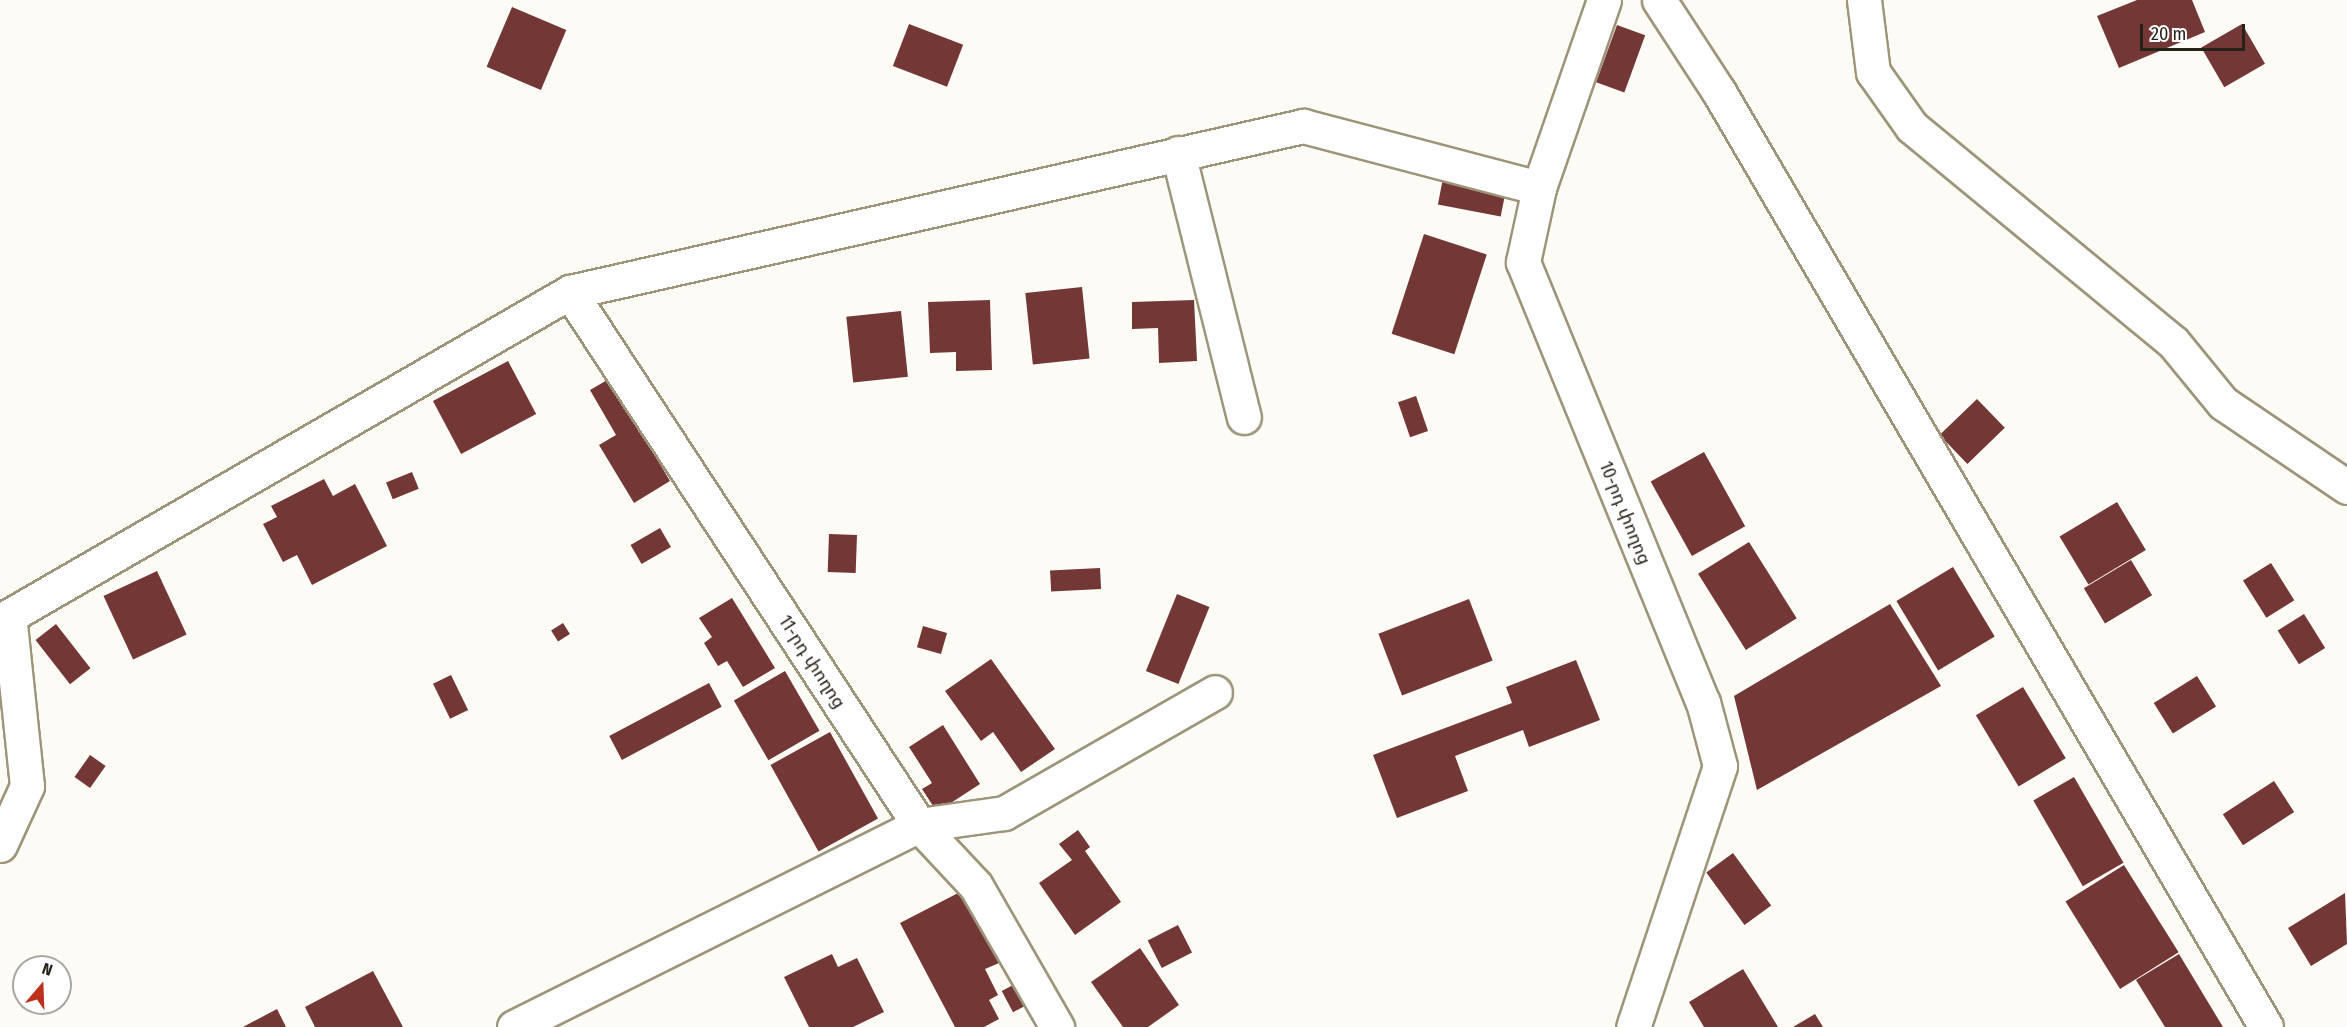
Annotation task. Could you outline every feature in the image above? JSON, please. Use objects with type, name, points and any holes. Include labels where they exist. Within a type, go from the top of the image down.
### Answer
[{"type":"street","name":"10-րդ փողոց","points":[[1604,0],[1539,188],[1523,262],[1703,702],[1720,766],[1639,1024]]},
{"type":"street","points":[[1659,0],[1719,92],[2266,1027]]},
{"type":"street","points":[[1864,0],[1873,72],[1912,127],[2173,342],[2223,403],[2347,487]]},
{"type":"street","points":[[0,845],[27,786],[5,606],[570,292],[1303,126],[1539,188]]},
{"type":"street","points":[[1178,153],[1244,417]]},
{"type":"street","name":"11-րդ փողոց","points":[[570,292],[919,825],[976,886],[1057,1027]]},
{"type":"street","points":[[514,1027],[919,825],[1004,813],[1215,692]]},
{"type":"building","points":[[2137,0],[2192,0],[2205,32],[2119,68],[2097,16]]},
{"type":"building","points":[[512,7],[566,30],[541,90],[487,67]]},
{"type":"building","points":[[909,24],[963,45],[947,87],[893,66]]},
{"type":"building","points":[[2242,24],[2265,64],[2224,87],[2201,48]]},
{"type":"building","points":[[1617,25],[1645,35],[1624,93],[1596,82]]},
{"type":"building","points":[[1444,173],[1507,185],[1501,217],[1438,204]]},
{"type":"building","points":[[1424,234],[1487,254],[1454,354],[1392,334]]},
{"type":"building","points":[[1082,287],[1090,359],[1033,365],[1025,293]]},
{"type":"building","points":[[990,300],[992,370],[956,371],[956,352],[930,353],[928,302]]},
{"type":"building","points":[[1194,300],[1197,361],[1159,363],[1158,328],[1132,329],[1132,302]]},
{"type":"building","points":[[901,311],[908,377],[853,382],[846,317]]},
{"type":"building","points":[[508,361],[536,414],[461,454],[433,401]]},
{"type":"building","points":[[609,379],[670,481],[634,503],[599,445],[616,435],[590,390]]},
{"type":"building","points":[[1416,396],[1428,431],[1410,437],[1398,402]]},
{"type":"building","points":[[1977,399],[2005,428],[1967,464],[1940,435]]},
{"type":"building","points":[[1704,452],[1745,526],[1692,556],[1651,482]]},
{"type":"building","points":[[412,472],[419,489],[393,499],[386,482]]},
{"type":"building","points":[[324,479],[333,496],[355,484],[387,546],[312,585],[297,555],[283,562],[263,524],[277,517],[271,506]]},
{"type":"building","points":[[2117,502],[2146,550],[2088,585],[2060,537]]},
{"type":"building","points":[[660,528],[671,547],[642,564],[631,545]]},
{"type":"building","points":[[829,534],[857,535],[856,573],[828,572]]},
{"type":"building","points":[[1749,542],[1797,618],[1746,650],[1698,574]]},
{"type":"building","points":[[2131,560],[2152,595],[2105,623],[2084,588]]},
{"type":"building","points":[[2271,563],[2294,600],[2266,618],[2243,580]]},
{"type":"building","points":[[1953,567],[1995,636],[1938,670],[1896,601]]},
{"type":"building","points":[[1100,568],[1101,589],[1051,592],[1050,571]]},
{"type":"building","points":[[157,571],[187,634],[133,659],[104,596]]},
{"type":"building","points":[[1177,594],[1209,607],[1178,684],[1146,671]]},
{"type":"building","points":[[732,598],[775,668],[743,687],[727,661],[718,666],[704,643],[712,637],[699,618]]},
{"type":"building","points":[[1469,599],[1493,661],[1402,695],[1378,634]]},
{"type":"building","points":[[1890,604],[1941,686],[1757,790],[1734,696]]},
{"type":"building","points":[[2304,614],[2325,648],[2299,664],[2278,630]]},
{"type":"building","points":[[563,623],[570,634],[558,641],[551,630]]},
{"type":"building","points":[[56,624],[90,668],[70,684],[36,640]]},
{"type":"building","points":[[923,626],[947,633],[941,654],[917,647]]},
{"type":"building","points":[[991,659],[1055,749],[1021,772],[993,732],[981,741],[945,691]]},
{"type":"building","points":[[1576,660],[1600,720],[1529,747],[1523,730],[1455,756],[1468,791],[1397,818],[1373,755],[1512,703],[1506,687]]},
{"type":"building","points":[[785,671],[820,731],[768,760],[734,700]]},
{"type":"building","points":[[451,675],[468,710],[450,719],[433,684]]},
{"type":"building","points":[[2197,676],[2216,707],[2173,734],[2154,703]]},
{"type":"building","points":[[709,683],[722,707],[622,760],[609,736]]},
{"type":"building","points":[[2023,687],[2066,758],[2019,786],[1976,715]]},
{"type":"building","points":[[943,725],[980,784],[937,812],[922,789],[932,783],[909,747]]},
{"type":"building","points":[[830,732],[878,819],[819,852],[771,765]]},
{"type":"building","points":[[90,755],[106,766],[90,788],[75,777]]},
{"type":"building","points":[[2074,777],[2124,863],[2083,886],[2033,800]]},
{"type":"building","points":[[2274,781],[2294,812],[2243,845],[2223,814]]},
{"type":"building","points":[[1078,830],[1090,847],[1085,851],[1121,902],[1075,935],[1039,883],[1072,860],[1059,844]]},
{"type":"building","points":[[1733,853],[1771,906],[1745,925],[1706,872]]},
{"type":"building","points":[[2124,865],[2179,952],[2120,989],[2065,902]]},
{"type":"building","points":[[962,891],[999,963],[985,969],[998,995],[989,1000],[999,1019],[984,1027],[955,1027],[900,923]]},
{"type":"building","points":[[2345,893],[2347,944],[2311,966],[2288,928]]},
{"type":"building","points":[[1178,925],[1192,953],[1162,968],[1148,940]]},
{"type":"building","points":[[1140,948],[1179,1005],[1148,1027],[1123,1027],[1091,982]]},
{"type":"building","points":[[832,954],[838,967],[857,958],[884,1012],[853,1027],[809,1027],[784,977]]},
{"type":"building","points":[[2179,954],[2223,1027],[2165,1027],[2136,980]]},
{"type":"building","points":[[1743,969],[1778,1027],[1704,1027],[1689,1002]]},
{"type":"building","points":[[373,971],[403,1027],[315,1027],[305,1007]]},
{"type":"building","points":[[1015,984],[1026,1005],[1013,1012],[1002,991]]},
{"type":"building","points":[[277,1009],[286,1027],[243,1027]]},
{"type":"building","points":[[1815,1014],[1823,1027],[1793,1027]]}]
